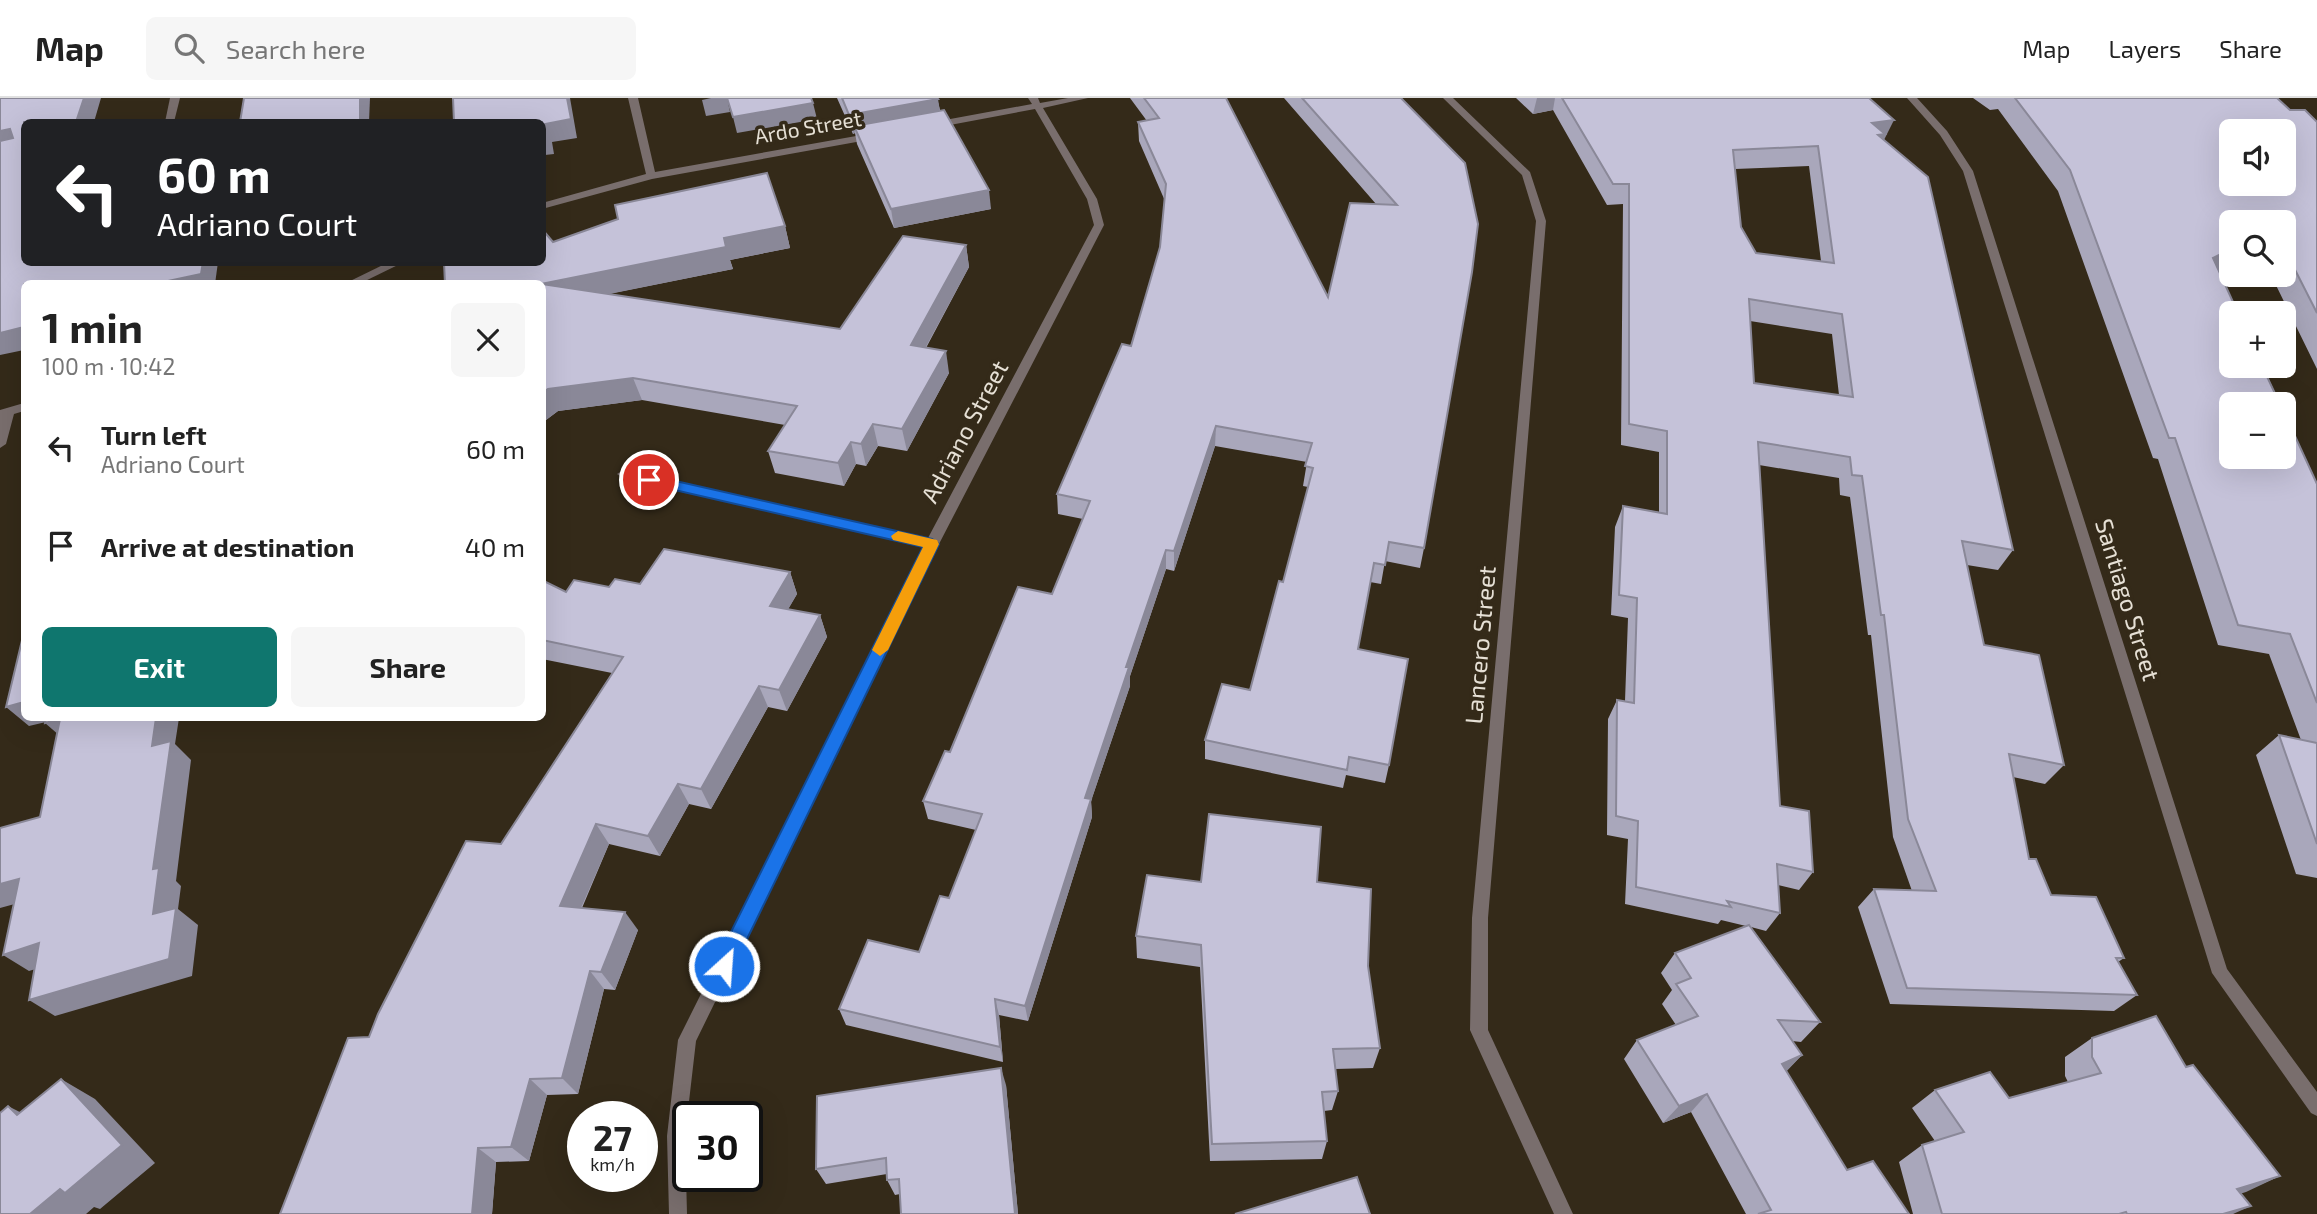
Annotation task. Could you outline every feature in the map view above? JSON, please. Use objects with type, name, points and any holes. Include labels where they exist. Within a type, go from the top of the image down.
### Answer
[{"type":"street","points":[[170,119],[175,98]]},
{"type":"street","points":[[633,98],[652,176]]},
{"type":"street","points":[[918,128],[1036,102],[1083,98]]},
{"type":"street","name":"Lancero Street","points":[[1448,98],[1527,174],[1541,220],[1480,918],[1479,1030],[1564,1214]]},
{"type":"street","name":"Santiago Street","points":[[1912,98],[1944,133],[1968,170],[2220,973],[2317,1107]]},
{"type":"street","name":"Adriano Street","points":[[678,1214],[676,1136],[687,1040],[932,544],[1099,225],[1092,199],[1036,102]]},
{"type":"street","name":"Ardo Street","points":[[546,205],[652,176],[878,135]]},
{"type":"street","points":[[358,280],[389,266]]},
{"type":"street","points":[[0,444],[5,413]]},
{"type":"street","points":[[623,474],[932,544]]},
{"type":"building","points":[[0,98],[84,98],[77,119],[21,119],[21,266],[202,266],[201,274],[173,280],[21,280],[21,328],[0,333],[0,141],[13,138],[10,129],[0,131]]},
{"type":"building","points":[[244,98],[360,98],[360,119],[240,119]]},
{"type":"building","points":[[453,98],[567,98],[571,119],[546,124],[546,119],[454,119]]},
{"type":"building","points":[[727,98],[811,98],[813,103],[733,117]]},
{"type":"building","points":[[842,98],[937,98],[938,99],[849,115]]},
{"type":"building","points":[[1144,98],[1226,98],[1328,297],[1350,203],[1397,205],[1302,98],[1401,98],[1465,163],[1478,224],[1424,548],[1389,542],[1385,565],[1374,563],[1358,649],[1408,659],[1389,765],[1349,757],[1347,770],[1205,740],[1222,684],[1250,690],[1279,581],[1283,582],[1313,468],[1305,466],[1312,443],[1216,426],[1174,551],[1166,550],[1126,667],[1129,667],[1085,798],[1091,799],[1025,1006],[995,999],[1000,1047],[839,1009],[868,940],[919,952],[940,896],[949,898],[982,814],[923,801],[945,751],[950,752],[1018,587],[1052,594],[1090,501],[1057,494],[1122,344],[1131,346],[1160,247],[1166,184],[1138,122],[1159,118]]},
{"type":"building","points":[[1562,98],[1869,98],[1894,120],[1872,123],[1885,134],[1878,135],[1928,177],[2013,550],[1962,541],[1984,645],[2039,655],[2064,765],[2009,754],[2029,859],[2036,859],[2051,895],[2096,897],[2124,958],[2116,958],[2137,995],[1907,988],[1874,889],[1936,891],[1908,819],[1884,615],[1881,615],[1862,476],[1852,475],[1850,457],[1758,442],[1780,806],[1809,811],[1813,872],[1777,864],[1780,913],[1727,901],[1731,907],[1636,887],[1638,821],[1616,816],[1617,700],[1634,703],[1637,598],[1619,595],[1623,506],[1667,514],[1667,431],[1629,424],[1629,184],[1613,184]],"holes":[[[1818,146],[1834,263],[1756,253],[1741,227],[1733,150]],[[1749,299],[1842,314],[1853,397],[1754,383]]]},
{"type":"building","points":[[2015,98],[2277,98],[2290,110],[2305,110],[2317,122],[2317,313],[2296,272],[2296,210],[2219,210],[2219,255],[2213,258],[2219,271],[2219,287],[2226,287],[2233,301],[2219,301],[2219,378],[2268,378],[2274,392],[2219,392],[2219,469],[2296,469],[2296,438],[2317,484],[2317,703],[2290,634],[2238,625],[2175,438],[2169,438],[2070,170]]},
{"type":"building","points":[[944,110],[989,190],[891,209],[854,126]]},
{"type":"building","points":[[767,173],[785,226],[724,238],[726,247],[546,283],[546,280],[445,280],[444,266],[546,266],[546,234],[553,242],[618,219],[615,205]]},
{"type":"building","points":[[903,236],[966,245],[911,345],[946,351],[902,429],[873,424],[861,444],[851,442],[838,463],[768,451],[797,406],[633,378],[546,390],[546,285],[840,329]]},
{"type":"building","points":[[664,549],[790,572],[770,606],[820,615],[779,690],[759,686],[701,789],[678,784],[648,836],[596,824],[560,906],[625,912],[601,972],[590,971],[562,1078],[530,1079],[511,1147],[478,1148],[472,1214],[280,1214],[348,1038],[369,1037],[378,1014],[466,841],[501,844],[623,657],[546,641],[546,582],[566,592],[574,580],[609,587],[615,579],[640,584]]},
{"type":"building","points":[[21,644],[21,703],[6,707]]},
{"type":"building","points":[[60,721],[156,721],[152,746],[171,741],[153,869],[159,868],[153,914],[176,908],[169,959],[29,1000],[39,943],[3,955],[19,879],[0,884],[0,828],[40,817]]},
{"type":"building","points":[[2279,735],[2317,743],[2317,844]]},
{"type":"building","points":[[1209,814],[1321,827],[1317,882],[1371,889],[1368,966],[1380,1048],[1333,1049],[1338,1091],[1322,1092],[1327,1141],[1212,1144],[1201,945],[1136,936],[1147,875],[1201,882]]},
{"type":"building","points":[[1749,925],[1820,1022],[1778,1020],[1802,1055],[1782,1064],[1847,1170],[1873,1161],[1909,1214],[1758,1214],[1771,1210],[1707,1094],[1679,1106],[1637,1040],[1698,1016],[1676,984],[1691,978],[1675,953]]},
{"type":"building","points":[[2156,1016],[2186,1067],[2193,1065],[2280,1176],[2237,1189],[2251,1206],[2223,1214],[1942,1214],[1922,1145],[1964,1132],[1935,1090],[1990,1072],[2009,1098],[2101,1073],[2092,1057],[2092,1038]]},
{"type":"building","points":[[1001,1068],[1015,1214],[901,1214],[899,1179],[887,1180],[886,1158],[816,1169],[817,1096]]},
{"type":"building","points":[[61,1079],[122,1145],[65,1193],[60,1189],[30,1214],[0,1214],[0,1113],[8,1106],[17,1115]]},
{"type":"building","points":[[1357,1177],[1370,1214],[1235,1214]]},
{"type":"slow traffic","points":[[880,650],[932,544],[898,536]]},
{"type":"route","points":[[649,480],[932,544],[724,966]]}]
